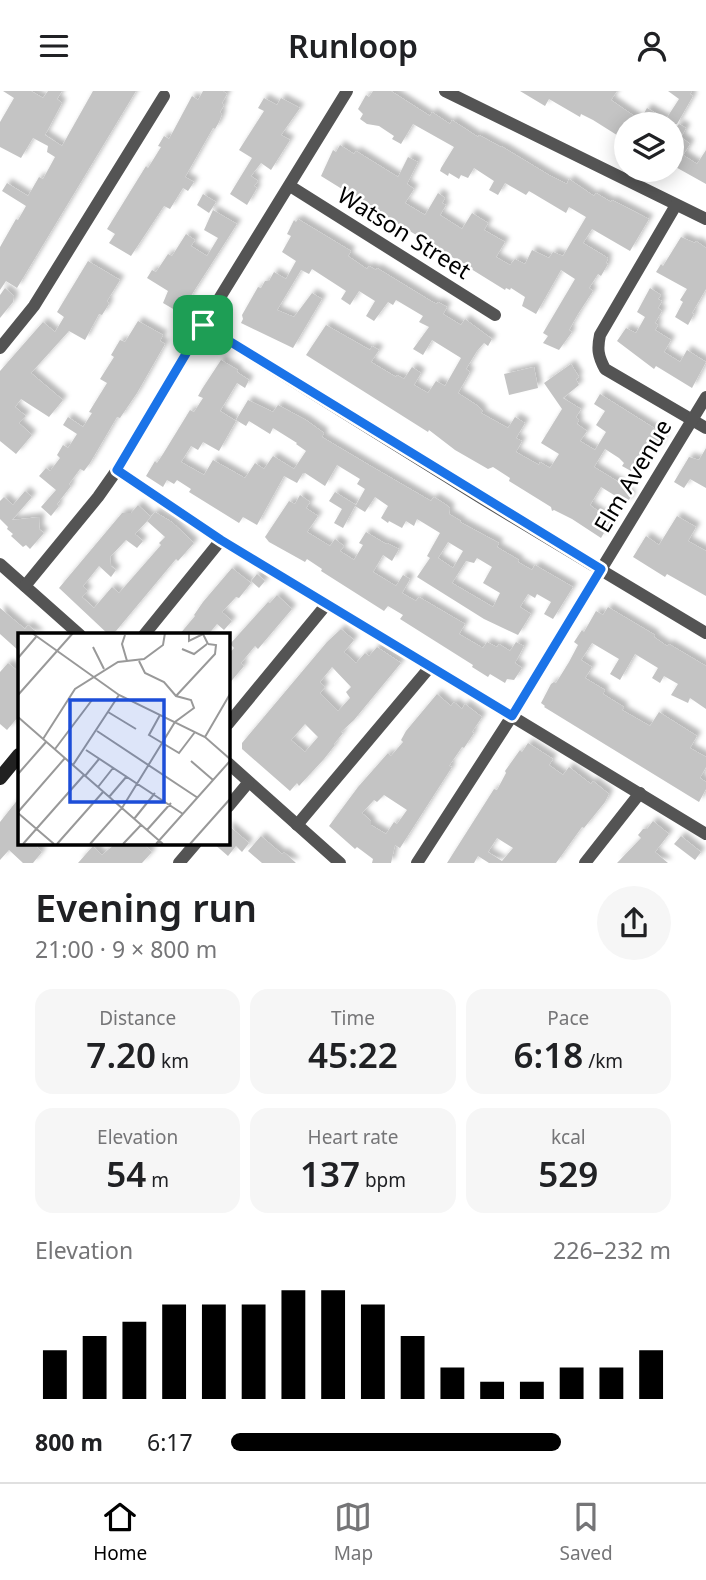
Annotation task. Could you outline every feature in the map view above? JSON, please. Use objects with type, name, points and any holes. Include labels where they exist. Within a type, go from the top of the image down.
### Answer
[{"type":"street","points":[[25,586],[117,470],[346,91]]},
{"type":"street","points":[[445,91],[706,219]]},
{"type":"street","points":[[0,348],[34,306],[164,96]]},
{"type":"street","name":"Watson Street","points":[[290,186],[495,315]]},
{"type":"street","points":[[676,205],[600,335],[598,357],[605,369],[706,428]]},
{"type":"street","points":[[203,325],[706,633]]},
{"type":"street","name":"Elm Avenue","points":[[417,863],[512,716],[706,397]]},
{"type":"street","points":[[117,470],[221,540],[326,605],[706,834]]},
{"type":"street","points":[[146,633],[221,540]]},
{"type":"street","points":[[0,564],[78,633]]},
{"type":"street","points":[[229,723],[326,605]]},
{"type":"street","points":[[297,825],[430,667]]},
{"type":"street","points":[[0,778],[18,756]]},
{"type":"street","points":[[229,765],[340,863]]},
{"type":"street","points":[[229,806],[248,783]]},
{"type":"street","points":[[585,863],[640,793]]},
{"type":"street","points":[[179,863],[194,845]]},
{"type":"building","points":[[3,91],[31,91],[43,98],[48,91],[62,91],[57,99],[62,103],[45,135],[62,146],[93,91],[136,91],[17,288],[6,281],[0,290],[0,247],[26,206],[2,191],[7,183],[28,196],[39,177],[43,179],[55,157],[47,152],[48,146],[33,138],[21,158],[0,147],[0,122],[14,98]]},
{"type":"building","points":[[203,91],[223,91],[227,94],[222,103],[224,105],[219,122],[185,177],[194,182],[188,191],[183,188],[170,209],[164,206],[131,256],[109,243],[115,234],[107,229],[161,147],[158,146],[164,136],[169,139],[192,96],[198,100]]},
{"type":"building","points":[[373,91],[391,91],[430,116],[432,112],[450,124],[452,120],[478,137],[479,135],[501,146],[567,184],[569,179],[594,196],[596,193],[649,219],[630,251],[592,229],[583,243],[608,258],[608,264],[589,288],[593,291],[569,330],[572,332],[559,350],[543,343],[548,336],[543,333],[575,279],[561,270],[536,314],[522,306],[525,297],[511,288],[505,290],[321,176],[333,150],[336,152],[340,145],[354,154],[356,151],[398,177],[408,157],[418,162],[407,184],[414,189],[405,203],[425,215],[438,193],[445,198],[442,203],[446,205],[440,215],[462,229],[472,213],[488,223],[484,230],[505,242],[496,257],[510,265],[515,259],[525,264],[532,250],[549,258],[553,252],[563,256],[586,217],[569,207],[566,213],[529,191],[526,195],[505,183],[498,195],[489,190],[494,181],[474,168],[468,178],[461,175],[459,179],[449,173],[448,176],[440,171],[454,147],[413,124],[401,144],[379,126],[367,124],[360,119],[363,114],[358,109],[366,95],[369,97]]},
{"type":"building","points":[[520,91],[617,91],[611,100],[628,112],[614,112],[614,133],[549,99],[545,106]]},
{"type":"building","points":[[668,91],[692,91],[690,94],[693,96],[684,112],[671,112],[679,99]]},
{"type":"building","points":[[264,98],[277,105],[281,98],[300,108],[281,135],[290,140],[271,170],[261,163],[251,176],[258,181],[247,205],[230,194],[252,158],[239,150],[264,111],[258,108]]},
{"type":"building","points":[[684,139],[690,144],[684,153]]},
{"type":"building","points":[[706,150],[706,184],[684,172],[684,156],[697,164]]},
{"type":"building","points":[[203,194],[216,202],[209,213],[197,205]]},
{"type":"building","points":[[213,210],[237,224],[180,313],[163,303],[168,291],[147,278],[152,270],[156,272],[168,254],[172,256],[186,234],[195,240],[191,246],[207,256],[218,238],[204,230]]},
{"type":"building","points":[[298,219],[351,251],[348,256],[367,269],[369,266],[376,270],[377,268],[431,301],[447,307],[443,314],[461,325],[465,319],[492,339],[488,346],[484,343],[477,351],[466,369],[470,372],[458,393],[478,406],[483,411],[481,413],[508,428],[515,417],[525,423],[516,438],[522,441],[516,452],[550,468],[559,454],[541,443],[562,409],[544,383],[571,364],[579,377],[576,379],[579,385],[563,398],[581,409],[576,417],[579,420],[577,424],[587,431],[580,441],[595,450],[606,432],[596,425],[605,411],[594,404],[600,394],[654,428],[664,439],[656,451],[647,445],[631,471],[622,466],[624,463],[619,458],[605,449],[594,467],[622,484],[620,487],[632,495],[627,503],[601,487],[590,505],[611,521],[601,538],[572,519],[552,511],[551,507],[509,481],[510,478],[493,467],[488,469],[455,450],[429,430],[428,432],[306,355],[326,325],[370,350],[372,346],[379,350],[371,362],[396,377],[397,375],[404,379],[412,367],[421,373],[414,385],[428,393],[436,381],[445,386],[461,358],[432,340],[423,355],[413,349],[429,327],[419,322],[423,316],[396,300],[393,305],[388,302],[374,321],[366,316],[375,301],[359,291],[350,305],[341,299],[346,291],[312,269],[309,274],[301,270],[277,310],[294,317],[312,293],[322,299],[293,348],[241,323],[242,315],[258,287],[261,288],[265,281],[269,281],[274,272],[286,279],[296,261],[282,252],[291,236],[287,234],[294,220],[296,222]]},
{"type":"building","points":[[681,237],[695,243],[696,241],[706,248],[706,289],[688,325],[675,317],[683,302],[680,300],[687,289],[656,272],[661,264],[663,266]]},
{"type":"building","points":[[88,261],[120,280],[107,301],[109,304],[102,315],[99,314],[85,340],[69,331],[31,373],[63,400],[49,417],[21,399],[15,407],[26,416],[19,423],[32,435],[16,454],[0,441],[0,371],[43,322],[55,332],[64,317],[57,312]]},
{"type":"building","points":[[5,288],[14,296],[13,302],[0,318],[0,295]]},
{"type":"building","points":[[650,288],[661,295],[658,299],[662,301],[658,308],[662,311],[655,323],[658,325],[655,330],[671,340],[664,352],[680,362],[687,350],[706,362],[692,388],[656,366],[654,369],[617,341],[626,328],[636,333],[645,317],[637,312]]},
{"type":"building","points":[[138,321],[163,335],[160,341],[165,344],[137,393],[120,418],[117,417],[90,463],[84,471],[80,469],[69,484],[71,486],[51,516],[41,507],[56,490],[39,476],[46,468],[50,471],[60,458],[57,455],[63,445],[68,448],[77,434],[63,425],[68,417],[83,427],[92,413],[89,412],[107,383],[100,379],[114,357],[111,355],[120,340],[125,342]]},
{"type":"building","points":[[221,360],[249,380],[245,388],[237,383],[220,411],[236,421],[219,451],[203,442],[198,450],[191,446],[181,462],[204,475],[213,460],[245,478],[255,463],[264,469],[273,456],[294,469],[306,451],[297,443],[273,428],[270,434],[249,421],[246,426],[236,420],[248,400],[273,412],[278,405],[306,420],[324,433],[322,437],[369,465],[431,501],[434,497],[445,504],[450,508],[449,514],[499,543],[497,547],[519,560],[518,562],[532,570],[535,565],[573,587],[553,619],[544,614],[551,602],[537,594],[535,598],[528,594],[520,607],[531,614],[518,635],[484,619],[417,577],[430,558],[427,556],[440,533],[417,519],[414,526],[406,521],[402,528],[389,521],[388,523],[381,518],[388,506],[375,497],[365,512],[355,506],[343,528],[334,523],[342,509],[329,501],[335,492],[356,505],[365,489],[357,484],[360,479],[337,465],[325,486],[305,473],[297,483],[284,476],[257,525],[243,517],[239,523],[189,492],[191,489],[177,480],[174,484],[167,480],[163,487],[146,476],[190,410],[194,412],[203,398],[198,396]],"holes":[[[448,542],[463,551],[453,568],[438,558]],[[477,558],[492,567],[483,583],[500,593],[493,607],[452,583],[466,561],[474,563]]]},
{"type":"building","points":[[534,367],[538,388],[509,395],[504,374]]},
{"type":"building","points":[[706,448],[706,488],[690,479],[684,488],[674,482],[689,457],[699,460]]},
{"type":"building","points":[[25,491],[32,497],[12,520],[40,517],[39,529],[44,533],[30,549],[26,545],[23,547],[11,536],[13,534],[0,519],[0,501],[4,497],[13,505]]},
{"type":"building","points":[[300,495],[310,502],[306,508],[318,516],[307,532],[330,546],[335,539],[344,546],[340,551],[354,560],[363,545],[359,543],[366,532],[399,549],[392,561],[383,555],[373,572],[396,586],[403,575],[410,579],[402,593],[416,601],[419,597],[465,624],[459,634],[483,648],[487,642],[497,647],[499,644],[510,651],[516,642],[524,646],[515,663],[522,668],[514,680],[507,679],[505,683],[490,674],[488,677],[400,619],[403,615],[388,606],[384,611],[321,571],[322,569],[307,559],[305,562],[269,542],[265,537],[289,501],[295,504]]},
{"type":"building","points":[[138,505],[151,517],[155,512],[172,522],[194,543],[178,561],[176,559],[116,631],[107,633],[59,588],[122,513],[131,513]],"holes":[[[147,521],[165,537],[119,593],[112,587],[94,608],[82,597],[88,591],[83,586],[99,566],[111,577],[116,570],[111,566],[110,557],[126,540],[137,548],[143,541],[135,534]]]},
{"type":"building","points":[[677,516],[696,527],[688,541],[706,551],[706,596],[667,574],[665,577],[633,557],[646,536],[659,545]]},
{"type":"building","points":[[232,568],[251,583],[239,598],[236,597],[222,612],[232,621],[224,630],[217,624],[210,633],[181,633]]},
{"type":"building","points":[[257,574],[265,581],[259,588],[251,581]]},
{"type":"building","points":[[277,595],[292,609],[258,649],[255,646],[241,663],[244,666],[229,684],[229,654],[234,648],[230,644],[268,602]]},
{"type":"building","points":[[608,607],[655,635],[654,637],[667,646],[669,644],[706,666],[706,709],[690,698],[688,703],[671,695],[678,684],[664,676],[660,683],[652,678],[658,668],[635,654],[620,680],[610,674],[619,659],[592,643],[581,660],[592,667],[585,678],[605,690],[603,694],[624,707],[622,710],[650,726],[659,712],[697,736],[690,748],[706,757],[706,767],[700,778],[706,782],[706,789],[699,802],[541,703],[551,684],[556,683],[569,662],[578,645],[574,642],[582,630],[584,632],[596,611],[603,615]]},
{"type":"building","points":[[0,608],[25,629],[28,625],[38,633],[18,633],[18,650],[0,634]]},
{"type":"building","points":[[341,629],[354,640],[344,652],[356,663],[365,653],[369,656],[377,647],[401,663],[341,732],[343,733],[324,759],[299,786],[297,783],[290,791],[242,749],[242,743]],"holes":[[[332,667],[351,687],[346,692],[350,698],[338,711],[320,693],[325,687],[320,682]],[[305,724],[318,737],[305,752],[291,740]]]},
{"type":"building","points":[[8,663],[18,671],[18,717],[7,730],[0,724],[0,672]]},
{"type":"building","points":[[437,694],[451,706],[454,702],[462,709],[465,704],[482,717],[400,848],[395,845],[391,863],[372,863],[373,859],[357,847],[355,849],[329,826],[358,787],[388,753],[391,756],[403,742],[401,740]],"holes":[[[384,795],[407,810],[386,834],[371,825],[371,821],[362,813],[374,800],[377,802]]]},
{"type":"building","points":[[528,743],[553,759],[549,765],[563,775],[569,767],[591,784],[593,781],[609,794],[605,802],[584,828],[582,827],[556,863],[489,863],[478,856],[474,863],[447,863],[494,789],[497,790],[505,771],[520,750],[522,752]],"holes":[[[497,838],[513,848],[502,861],[488,852]]]},
{"type":"building","points":[[18,799],[18,845],[38,845],[37,847],[42,852],[33,863],[23,863],[9,850],[0,860],[0,822]]},
{"type":"building","points":[[653,821],[669,834],[655,852],[668,863],[617,863],[641,838],[638,835],[643,829],[647,829]]},
{"type":"building","points":[[229,826],[249,843],[242,852],[236,846],[228,856],[215,845],[229,845]]},
{"type":"building","points":[[261,836],[296,863],[262,863],[248,851]]},
{"type":"building","points":[[681,836],[701,852],[695,860],[674,844]]},
{"type":"building","points":[[114,845],[144,845],[152,852],[142,863],[78,863],[93,846],[102,855]]},
{"type":"route","points":[[203,325],[481,498],[601,569],[512,716],[221,540],[117,470],[203,325]]}]
